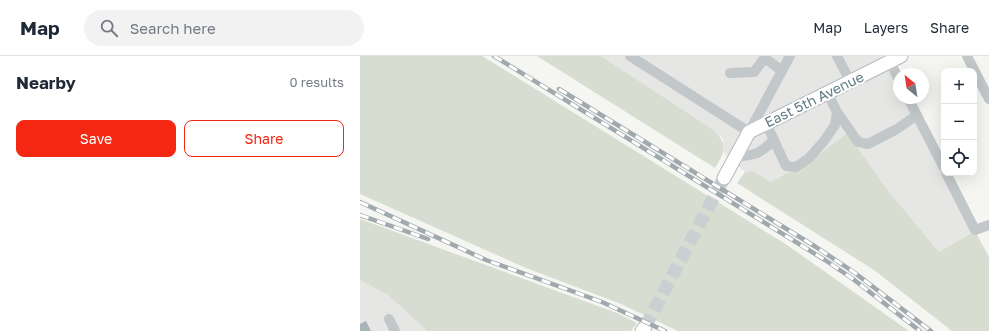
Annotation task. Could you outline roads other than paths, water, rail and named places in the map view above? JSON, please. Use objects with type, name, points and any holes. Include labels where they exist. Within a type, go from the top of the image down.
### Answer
[{"type":"main road","name":"East 5th Avenue","points":[[748,132],[895,59]]},
{"type":"main road","points":[[724,178],[748,132]]},
{"type":"street","points":[[630,56],[748,132],[790,56]]},
{"type":"street","points":[[837,56],[850,81]]},
{"type":"street","points":[[967,56],[989,99]]},
{"type":"street","points":[[730,73],[754,72],[765,57],[782,71]]},
{"type":"street","points":[[827,92],[837,112],[858,142],[868,144],[897,129],[917,115]]},
{"type":"street","points":[[911,104],[941,162]]},
{"type":"street","points":[[766,123],[786,166],[796,167],[809,158],[836,125],[837,112]]},
{"type":"street","points":[[736,156],[753,155],[762,151],[774,140]]},
{"type":"street","points":[[948,176],[976,230],[989,225]]},
{"type":"street","points":[[389,319],[395,331]]},
{"type":"tunnel","points":[[645,327],[724,178]]},
{"type":"railway","points":[[494,56],[825,260],[853,279],[920,331]]},
{"type":"railway","points":[[559,89],[816,247],[855,273],[931,331]]},
{"type":"railway","points":[[360,202],[486,260],[602,302],[665,331]]},
{"type":"railway","points":[[360,215],[428,239]]}]
